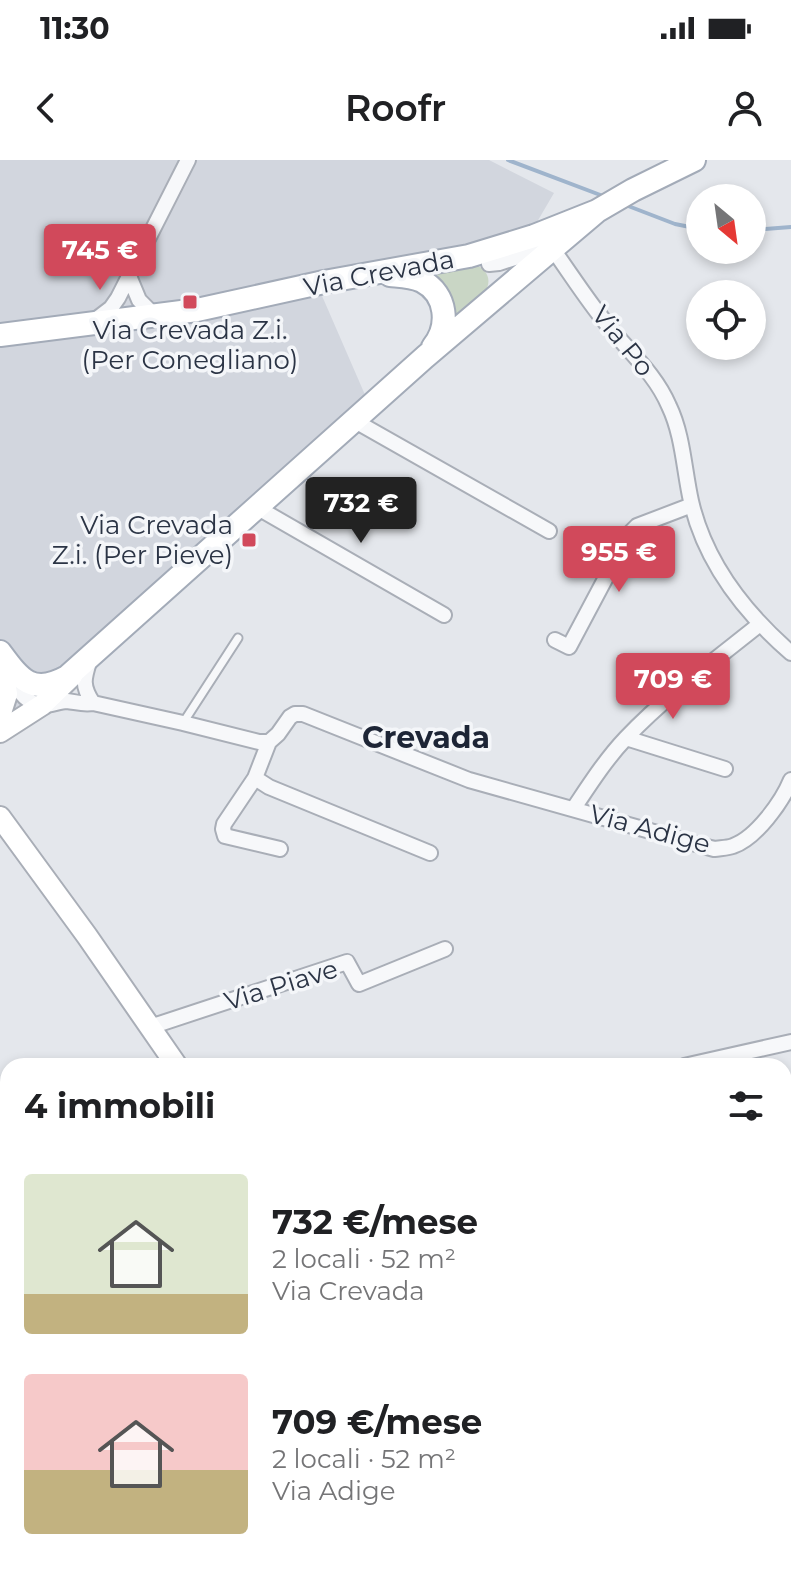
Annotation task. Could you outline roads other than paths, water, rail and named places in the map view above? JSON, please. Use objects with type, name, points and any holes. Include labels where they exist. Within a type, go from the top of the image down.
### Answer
[{"type":"main road","name":"Via Crevada","points":[[0,335],[197,310],[324,282],[481,259],[597,211],[694,160]]},
{"type":"main road","name":"Via Crevada","points":[[0,653],[26,682],[38,686],[67,677],[425,357],[597,211]]},
{"type":"main road","points":[[481,259],[498,279],[496,296]]},
{"type":"main road","points":[[378,273],[415,279],[437,295],[444,327],[440,339],[425,357]]},
{"type":"street","points":[[91,324],[111,308],[188,160]]},
{"type":"street","points":[[481,259],[499,263],[552,248]]},
{"type":"street","name":"Via Po","points":[[552,248],[605,323],[653,377],[677,426],[692,505],[709,553],[721,574],[760,624],[791,653]]},
{"type":"street","points":[[129,276],[139,300],[155,316]]},
{"type":"street","points":[[355,421],[549,531]]},
{"type":"street","points":[[555,640],[569,647],[629,534],[637,526],[692,505]]},
{"type":"street","points":[[258,508],[444,615]]},
{"type":"street","name":"Via Adige","points":[[574,808],[626,738],[691,679],[760,624]]},
{"type":"street","points":[[0,653],[18,690],[42,705],[67,701],[93,703],[269,742]]},
{"type":"street","points":[[0,653],[7,694],[0,716]]},
{"type":"street","points":[[90,658],[84,685],[93,703]]},
{"type":"street","name":"Via Crevada","points":[[0,732],[42,705],[90,658]]},
{"type":"street","name":"Via Adige","points":[[280,849],[225,836],[223,829],[255,778],[269,742],[295,714],[303,714],[469,780],[714,849],[734,846],[769,817],[791,780]]},
{"type":"street","points":[[626,738],[725,769]]},
{"type":"street","points":[[255,778],[269,787],[430,853]]},
{"type":"street","points":[[0,817],[171,1058]]},
{"type":"street","name":"Via Piave","points":[[150,1027],[347,962],[359,984],[445,949]]},
{"type":"street","points":[[720,1058],[791,1042]]},
{"type":"lane","points":[[183,723],[238,638]]},
{"type":"waterway","points":[[508,160],[603,196]]},
{"type":"waterway","points":[[623,204],[686,226]]},
{"type":"waterway","points":[[766,229],[791,227]]},
{"type":"place","name":"Via Crevada Z.i. (Per Conegliano)","points":[[190,302]]},
{"type":"place","name":"Via Crevada Z.i. (Per Pieve)","points":[[249,540]]},
{"type":"district","name":"Crevada","points":[[426,738]]}]
